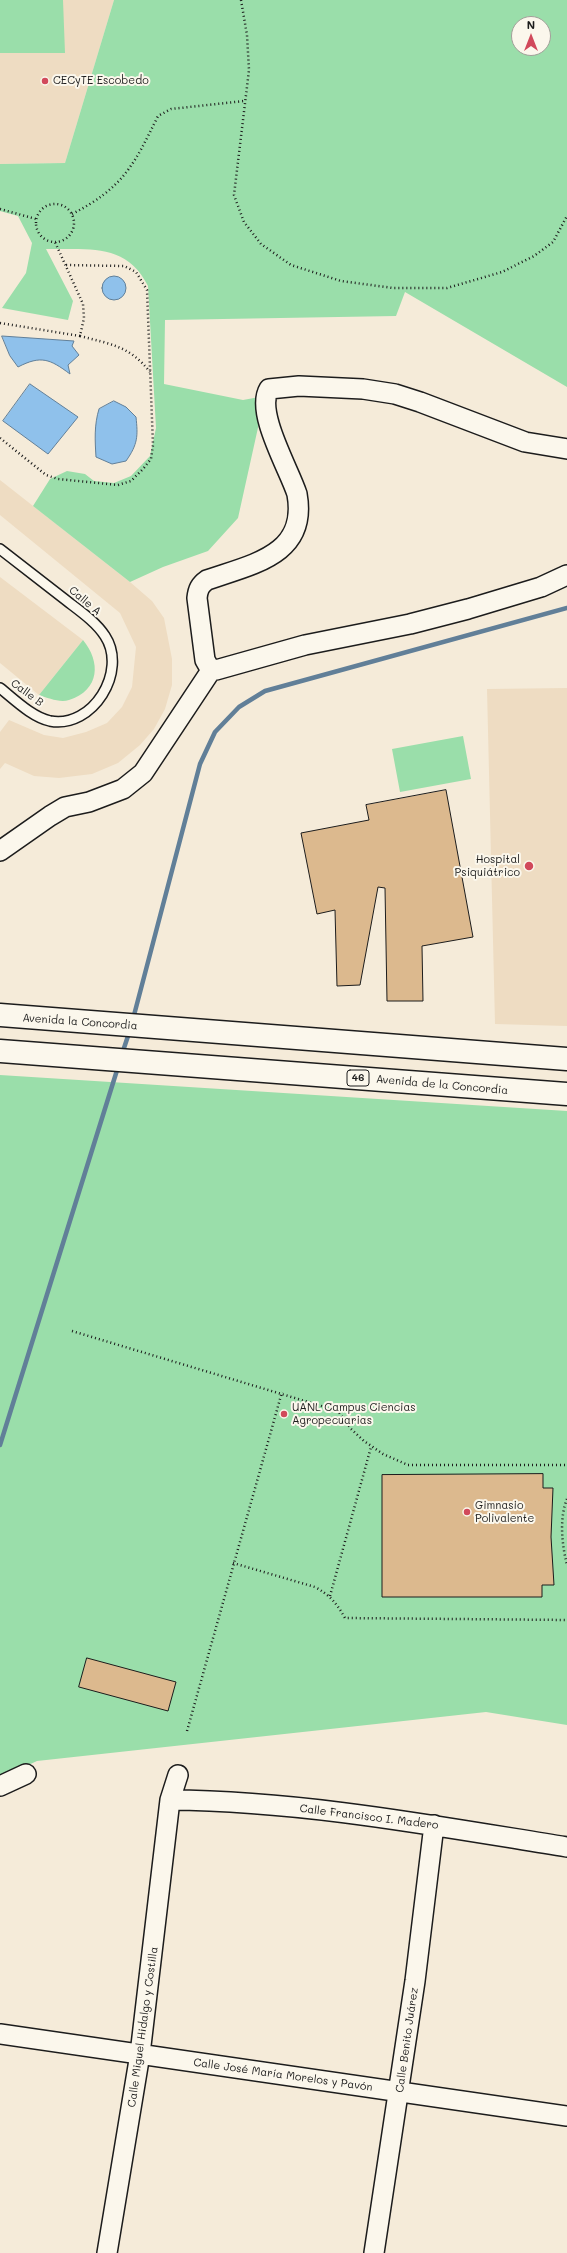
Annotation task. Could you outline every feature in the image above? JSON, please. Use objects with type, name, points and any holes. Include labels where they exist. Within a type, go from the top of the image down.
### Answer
[{"type":"main road","name":"Avenida la Concordia","points":[[0,1015],[567,1059]]},
{"type":"main road","name":"Avenida de la Concordia","points":[[0,1051],[150,1061],[567,1094]]},
{"type":"street","points":[[567,449],[525,442],[496,433],[420,402],[395,394],[363,389],[299,386],[270,389],[266,402],[267,418],[297,494],[299,506],[298,523],[289,542],[276,552],[250,566],[207,580],[197,590],[205,660],[212,669],[216,670],[305,645],[410,624],[468,609],[541,587],[567,575]]},
{"type":"street","points":[[0,851],[50,816],[66,808],[88,802],[123,789],[143,773],[212,669]]},
{"type":"street","points":[[0,1786],[26,1774]]},
{"type":"street","name":"Calle Miguel Hidalgo y Costilla","points":[[107,2253],[140,2054],[170,1800],[178,1775]]},
{"type":"street","name":"Calle Francisco I. Madero","points":[[170,1800],[227,1801],[434,1825],[567,1847]]},
{"type":"street","name":"Calle Benito Juárez","points":[[374,2253],[399,2092],[434,1825]]},
{"type":"street","name":"Calle José María Morelos y Pavón","points":[[0,2034],[567,2116]]},
{"type":"lane","name":"Calle A","points":[[0,549],[90,620],[105,636],[112,655],[112,672],[103,694]]},
{"type":"lane","name":"Calle B","points":[[2,693],[37,717],[51,721],[66,721],[78,717],[88,711],[103,694]]},
{"type":"path","points":[[242,0],[247,34],[249,70],[244,101],[234,195],[244,222],[261,244],[291,265],[341,281],[393,288],[447,288],[502,272],[534,256],[553,242],[567,216]]},
{"type":"path","points":[[72,214],[97,201],[124,177],[158,116],[163,111],[244,101]]},
{"type":"path","points":[[50,204],[63,205],[72,214],[74,220],[72,233],[61,241],[54,242],[42,237],[36,225],[36,219],[44,208],[50,204]]},
{"type":"path","points":[[0,209],[36,219]]},
{"type":"path","points":[[54,242],[83,304],[84,318],[80,336]]},
{"type":"path","points":[[0,438],[46,475],[58,479],[118,485],[131,481],[151,459],[153,445],[147,290],[136,272],[124,266],[65,265]]},
{"type":"path","points":[[0,323],[80,336],[122,346],[135,355],[150,372]]},
{"type":"path","points":[[72,1331],[282,1392],[338,1411],[351,1429],[371,1447],[397,1461],[417,1466],[567,1466]]},
{"type":"path","points":[[187,1731],[282,1392]]},
{"type":"path","points":[[330,1596],[371,1447]]},
{"type":"path","points":[[567,1499],[564,1507],[562,1536],[567,1565]]},
{"type":"path","points":[[233,1563],[315,1587],[330,1596],[345,1618],[567,1620]]},
{"type":"shaded area","name":"CECyTE Escobedo","points":[[0,0],[114,0],[65,163],[0,164]]},
{"type":"shaded area","points":[[0,480],[130,582],[152,601],[164,618],[172,659],[172,685],[165,709],[154,729],[140,745],[118,763],[92,774],[59,778],[34,776],[5,763],[0,769],[0,732],[9,720],[44,735],[63,738],[86,732],[107,723],[122,707],[132,687],[136,647],[120,613],[0,515]]},
{"type":"shaded area","points":[[0,577],[83,640],[39,695],[0,663]]},
{"type":"shaded area","name":"Hospital Psiquiátrico","points":[[567,688],[567,1026],[495,1024],[487,689]]},
{"type":"green space","points":[[0,0],[63,0],[65,53],[0,53]]},
{"type":"green space","points":[[114,0],[567,0],[567,387],[405,292],[396,316],[165,320],[164,384],[243,400],[265,396],[238,518],[208,551],[163,567],[130,582],[33,506],[50,479],[67,471],[85,474],[94,481],[114,483],[131,476],[150,456],[156,428],[148,286],[139,272],[129,262],[117,255],[104,251],[46,249],[73,301],[68,320],[2,308],[26,273],[32,243],[18,216],[0,211],[0,164],[65,163]]},
{"type":"green space","points":[[83,640],[89,648],[95,666],[92,682],[87,690],[65,701],[54,700],[39,695]]},
{"type":"green space","points":[[463,736],[471,779],[400,792],[392,749]]},
{"type":"green space","name":"UANL Campus Ciencias Agropecuarias","points":[[0,1075],[567,1111],[567,1725],[486,1712],[37,1761],[0,1778]]},
{"type":"water","points":[[114,276],[123,279],[126,288],[123,297],[114,300],[105,297],[102,288],[105,279]]},
{"type":"water","points":[[2,336],[74,341],[72,346],[79,355],[68,365],[70,374],[57,365],[45,360],[33,361],[18,367],[10,356]]},
{"type":"water","points":[[30,384],[78,417],[48,454],[3,421]]},
{"type":"water","points":[[114,401],[126,407],[136,417],[137,435],[133,450],[126,461],[112,464],[96,457],[95,433],[99,409]]},
{"type":"building","points":[[446,790],[473,937],[422,946],[423,1001],[387,1001],[385,888],[378,887],[360,985],[337,986],[335,910],[317,914],[301,833],[369,820],[366,805]]},
{"type":"building","name":"Gimnasio Polivalente","points":[[543,1474],[543,1488],[553,1488],[551,1537],[554,1585],[542,1585],[542,1597],[382,1597],[382,1475]]},
{"type":"building","points":[[87,1658],[176,1682],[168,1711],[79,1687]]},
{"type":"waterway","points":[[133,1019],[200,764],[215,732],[239,707],[265,691],[567,608]]},
{"type":"waterway","points":[[122,1054],[130,1030]]},
{"type":"waterway","points":[[0,1445],[118,1067]]},
{"type":"place","name":"CECyTE Escobedo","points":[[45,81]]},
{"type":"place","name":"Hospital Psiquiátrico","points":[[529,866]]},
{"type":"place","name":"UANL Campus Ciencias Agropecuarias","points":[[284,1414]]},
{"type":"place","name":"Gimnasio Polivalente","points":[[467,1512]]}]
